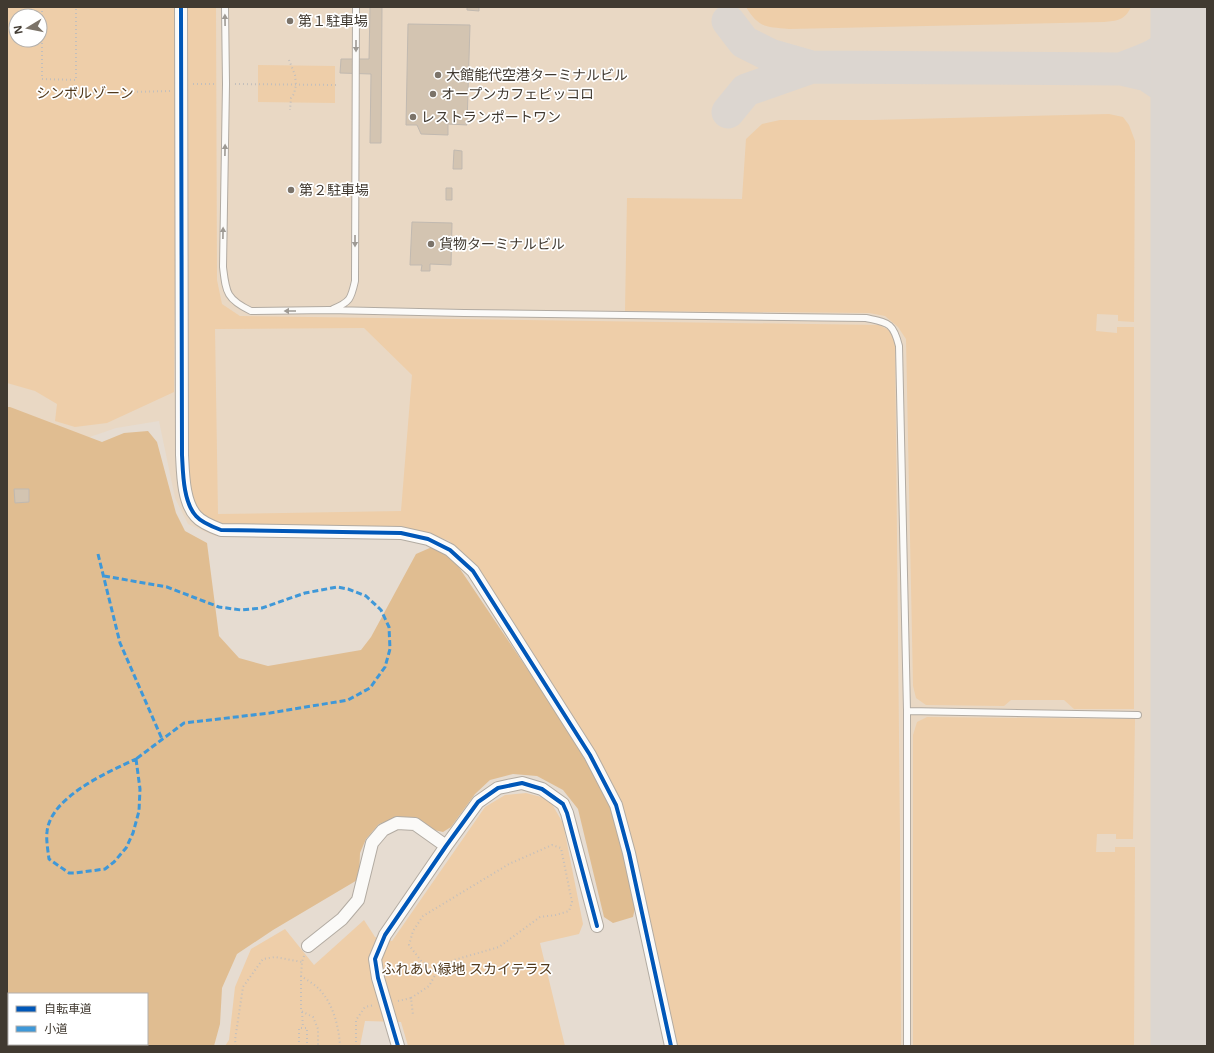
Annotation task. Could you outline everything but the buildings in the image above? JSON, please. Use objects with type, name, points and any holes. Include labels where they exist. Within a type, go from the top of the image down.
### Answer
[{"type":"street","points":[[181,7],[182,455],[183,479],[190,506],[196,516],[221,530],[401,533],[428,539],[450,550],[473,571],[590,755],[616,805],[629,852],[671,1046]]},
{"type":"street","points":[[398,1046],[378,978],[375,959],[385,935],[446,846],[478,802],[498,788],[522,782],[542,789],[563,804],[567,813],[597,926]]},
{"type":"street","points":[[308,946],[342,919],[358,900],[372,843],[383,830],[397,823],[415,824],[446,846]]},
{"type":"lane","points":[[225,7],[226,84],[223,267],[226,287],[230,298],[240,306],[251,311],[330,310],[866,318],[886,323],[896,331],[899,346],[907,711],[907,1046]]},
{"type":"lane","points":[[330,310],[345,304],[352,295],[355,281],[356,7]]},
{"type":"lane","points":[[907,711],[1138,715]]},
{"type":"path","points":[[42,7],[42,79],[76,80],[76,7]]},
{"type":"path","points":[[289,60],[295,75],[296,85],[294,94],[291,98],[290,110]]},
{"type":"path","points":[[93,93],[226,84],[338,85]]},
{"type":"path","points":[[356,1046],[356,1020],[365,1007],[411,998],[429,986],[439,968],[454,960],[499,947],[540,917],[556,915],[569,911],[572,902],[561,848],[552,845],[509,864],[423,916],[413,931],[409,945],[422,962],[439,968]]},
{"type":"path","points":[[303,1028],[301,976],[302,962],[308,946]]},
{"type":"path","points":[[236,1046],[235,1040],[243,987],[263,959],[275,957],[302,962]]},
{"type":"path","points":[[301,976],[319,988],[333,1010],[339,1033],[340,1046]]},
{"type":"path","points":[[411,998],[413,1015]]},
{"type":"path","points":[[302,1011],[313,1017],[318,1029],[318,1046]]},
{"type":"path","points":[[299,1046],[299,1028],[303,1028]]},
{"type":"path","points":[[303,1028],[307,1028],[307,1046]]},
{"type":"shaded area","points":[[7,7],[1207,7],[1207,1046],[682,1046],[629,511],[406,538],[215,536],[188,524],[175,498],[159,421],[116,428],[84,439],[7,420]]},
{"type":"shaded area","points":[[7,407],[102,442],[124,433],[148,431],[157,442],[176,513],[185,531],[207,543],[219,636],[239,658],[268,666],[361,650],[371,637],[416,554],[432,547],[454,560],[565,725],[612,807],[635,908],[633,917],[613,923],[604,917],[578,809],[563,790],[537,776],[513,774],[490,780],[475,794],[451,827],[443,832],[434,830],[414,819],[397,818],[379,824],[366,839],[360,853],[359,879],[273,930],[237,954],[222,988],[220,1024],[214,1046],[7,1046]]},
{"type":"green space","name":"シンボルゾーン","points":[[7,7],[216,7],[217,280],[222,304],[240,316],[879,325],[889,330],[895,340],[901,1046],[675,1046],[603,768],[576,721],[483,575],[449,541],[428,533],[225,525],[209,519],[196,508],[187,477],[176,141],[174,392],[107,423],[75,427],[55,421],[57,404],[35,391],[7,383]],"holes":[[[364,328],[412,375],[401,511],[218,514],[215,329]]]},
{"type":"green space","points":[[746,7],[1131,7],[1126,15],[1120,19],[1104,22],[789,29],[769,27],[759,23]]},
{"type":"green space","points":[[258,65],[335,66],[335,103],[258,102]]},
{"type":"green space","points":[[1109,114],[1123,117],[1129,125],[1135,141],[1134,322],[1118,321],[1118,315],[1097,314],[1096,331],[1117,333],[1117,327],[1134,327],[1134,709],[1074,709],[1064,700],[1011,700],[1004,706],[926,705],[916,698],[913,686],[906,339],[898,327],[885,316],[869,313],[625,311],[627,198],[742,199],[746,139],[762,124],[780,120],[873,120]]},
{"type":"green space","points":[[927,717],[1135,719],[1133,839],[1116,839],[1116,834],[1097,834],[1096,852],[1115,852],[1115,847],[1135,847],[1134,1046],[913,1046],[913,735],[917,722]]},
{"type":"green space","name":"ふれあい緑地 スカイテラス","points":[[526,793],[549,799],[563,823],[583,924],[579,934],[540,943],[565,1046],[408,1046],[401,1022],[365,1021],[360,1046],[225,1046],[229,1040],[235,987],[251,949],[285,929],[314,965],[364,920],[375,937],[392,941],[485,807],[505,795]]},
{"type":"taxiway","points":[[1121,69],[1162,51],[1180,29],[1188,7]]},
{"type":"taxiway","points":[[728,21],[744,42],[770,55],[812,67],[1121,69],[1147,75],[1168,89],[1180,103],[1192,137]]},
{"type":"taxiway","points":[[728,112],[746,90],[812,67]]},
{"type":"runway","points":[[1192,7],[1192,1046]]},
{"type":"marked path","points":[[98,554],[120,643],[162,739]]},
{"type":"marked path","points":[[104,576],[167,587],[219,607],[241,610],[262,608],[305,593],[337,587],[348,589],[366,596],[381,610],[389,627],[390,649],[385,667],[370,688],[348,700],[270,713],[184,723],[136,759]]},
{"type":"marked path","points":[[136,759],[140,789],[139,811],[133,833],[126,848],[114,862],[105,869],[69,873],[49,859],[47,832],[51,819],[58,808],[82,787],[136,759]]},
{"type":"cycle path","points":[[181,7],[182,455],[184,487],[188,503],[196,516],[211,526],[221,530],[401,533],[428,539],[450,550],[473,571],[590,755],[616,805],[629,853],[671,1046]]},
{"type":"cycle path","points":[[398,1046],[378,978],[375,959],[385,935],[446,846],[478,802],[498,788],[522,783],[542,789],[563,804],[567,813],[597,926]]},
{"type":"place","name":"第１駐車場","points":[[290,21]]},
{"type":"place","name":"大館能代空港ターミナルビル","points":[[438,75]]},
{"type":"place","name":"オープンカフェピッコロ","points":[[433,94]]},
{"type":"place","name":"レストランポートワン","points":[[413,117]]},
{"type":"place","name":"第２駐車場","points":[[291,190]]},
{"type":"place","name":"貨物ターミナルビル","points":[[431,244]]}]
